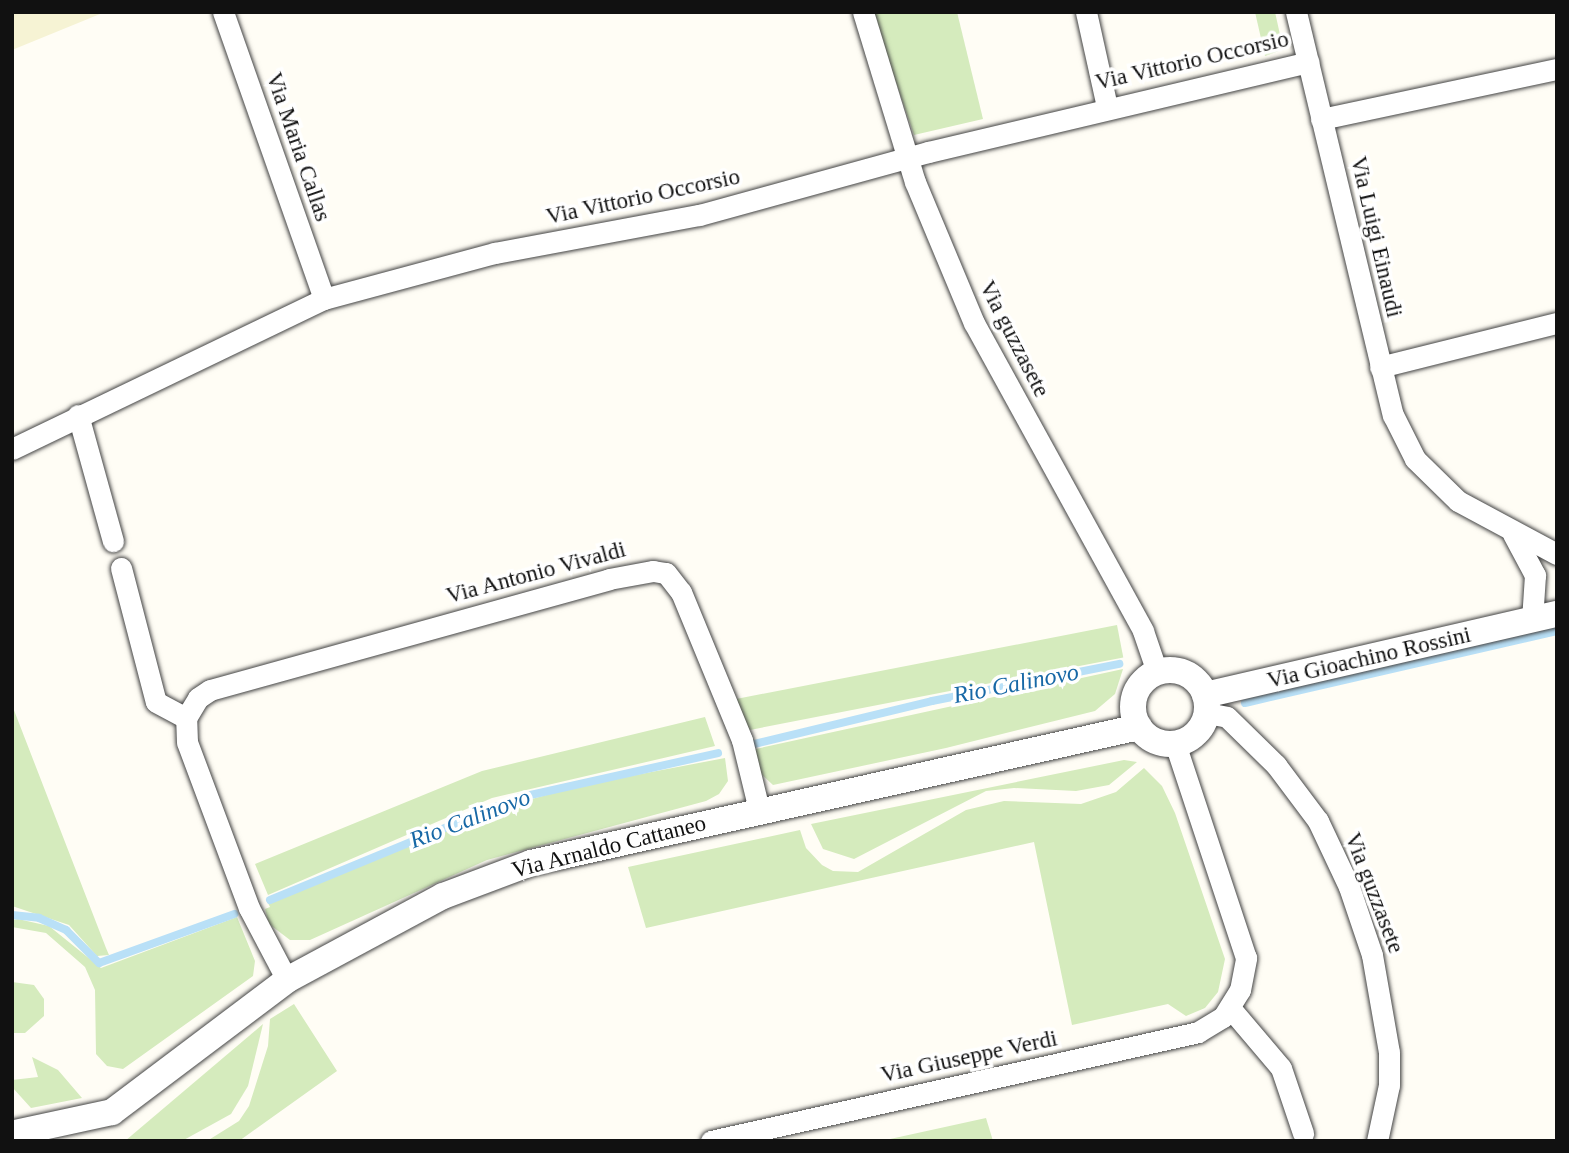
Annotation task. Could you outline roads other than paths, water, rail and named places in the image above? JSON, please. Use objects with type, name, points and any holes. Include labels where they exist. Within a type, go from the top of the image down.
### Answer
[{"type":"street","name":"Via Maria Callas","points":[[223,12],[324,299]]},
{"type":"street","name":"Via guzzasete","points":[[863,12],[907,159],[974,323],[1143,631],[1157,672]]},
{"type":"street","points":[[1086,12],[1107,107]]},
{"type":"street","name":"Via Luigi Einaudi","points":[[1297,12],[1393,415],[1415,459],[1458,501],[1513,534],[1557,554]]},
{"type":"street","name":"Via Vittorio Occorsio","points":[[12,449],[324,299],[495,253],[699,215],[1107,107],[1308,62]]},
{"type":"street","points":[[1321,119],[1557,69]]},
{"type":"street","points":[[1380,367],[1557,323]]},
{"type":"street","points":[[78,415],[113,541]]},
{"type":"street","points":[[1513,534],[1535,575],[1544,617]]},
{"type":"street","points":[[121,568],[156,702],[186,718],[187,742],[249,908],[287,980]]},
{"type":"street","name":"Via Antonio Vivaldi","points":[[186,718],[198,698],[210,690],[609,579],[653,570],[674,579],[681,592],[742,740],[759,810]]},
{"type":"street","name":"Via Gioachino Rossini","points":[[1206,704],[1544,617]]},
{"type":"street","points":[[1181,671],[1200,685],[1206,704],[1193,737],[1175,743],[1154,740],[1139,727],[1135,695],[1157,672],[1181,671]]},
{"type":"street","name":"Via guzzasete","points":[[1206,704],[1227,717],[1276,765],[1318,821],[1349,887],[1372,955],[1389,1052],[1390,1085],[1377,1141]]},
{"type":"street","name":"Via Arnaldo Cattaneo","points":[[14,1133],[112,1112],[287,980],[443,896],[531,863],[1139,727]]},
{"type":"street","points":[[1175,743],[1246,958],[1246,971],[1231,1009],[1281,1068],[1303,1133]]},
{"type":"street","name":"Via Giuseppe Verdi","points":[[711,1141],[1198,1032],[1231,1009]]},
{"type":"waterway","name":"Rio Calinovo","points":[[1245,703],[1557,631]]},
{"type":"waterway","name":"Rio Calinovo","points":[[750,745],[932,701],[1119,664]]},
{"type":"waterway","name":"Rio Calinovo","points":[[270,900],[517,798],[718,753]]},
{"type":"waterway","name":"Rio Calinovo","points":[[12,915],[39,918],[66,930],[99,963],[234,914]]}]
